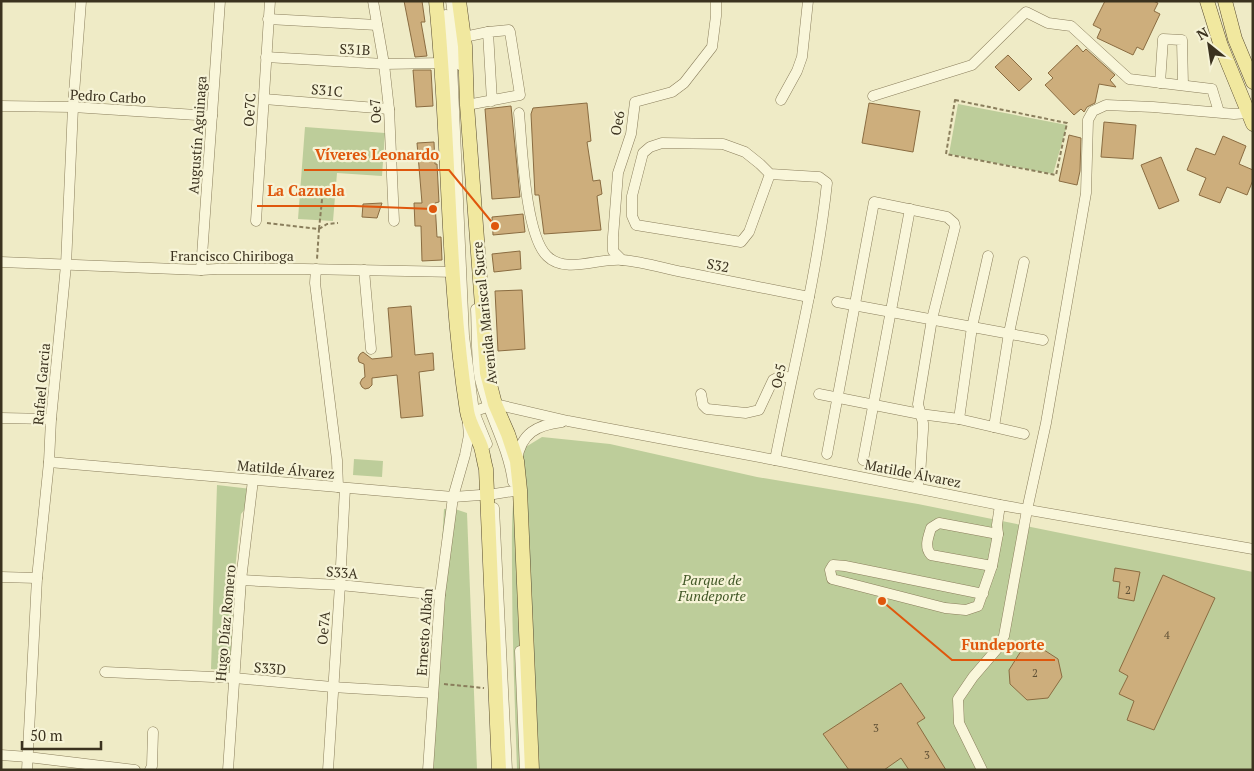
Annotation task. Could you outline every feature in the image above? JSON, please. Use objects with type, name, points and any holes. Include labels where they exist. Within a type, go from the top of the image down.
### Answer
[{"type":"main road","name":"Avenida Mariscal Sucre","points":[[436,1],[457,272],[471,413],[486,469],[490,494],[499,770]]},
{"type":"main road","name":"Avenida Mariscal Sucre","points":[[459,1],[464,37],[467,105],[487,373],[492,405],[508,434],[516,462],[532,770]]},
{"type":"main road","points":[[1207,1],[1221,46],[1251,115]]},
{"type":"main road","points":[[1225,1],[1236,39],[1253,82]]},
{"type":"street","name":"Rafael Garcia","points":[[27,770],[37,578],[66,265],[73,107],[81,1]]},
{"type":"street","name":"Augustín Aguinaga","points":[[201,270],[220,1]]},
{"type":"street","name":"Oe7C","points":[[256,221],[270,1]]},
{"type":"street","name":"Oe7","points":[[374,1],[384,64],[394,221]]},
{"type":"street","points":[[445,1],[452,64],[457,272]]},
{"type":"street","points":[[451,1],[460,61],[480,378],[492,405],[517,490],[524,770]]},
{"type":"street","name":"Oe6","points":[[622,260],[613,251],[618,173],[631,134],[635,102],[672,92],[684,83],[712,47],[716,1]]},
{"type":"street","points":[[781,100],[797,71],[802,56],[808,1]]},
{"type":"street","points":[[873,96],[972,64],[1026,12],[1048,23],[1071,26],[1129,79],[1212,89],[1219,112]]},
{"type":"street","points":[[268,19],[377,25]]},
{"type":"street","points":[[464,37],[488,32],[507,30],[510,32],[520,95],[467,105]]},
{"type":"street","points":[[488,32],[492,101]]},
{"type":"street","points":[[1160,82],[1163,39],[1182,40],[1182,85]]},
{"type":"street","name":"S31B","points":[[266,57],[384,64],[442,63]]},
{"type":"street","name":"S31C","points":[[264,99],[388,109]]},
{"type":"street","points":[[982,770],[959,723],[958,700],[973,677],[997,650],[1004,636],[1027,510],[1046,422],[1086,193],[1088,120],[1093,111],[1106,105],[1153,106],[1251,115]]},
{"type":"street","name":"Pedro Carbo","points":[[1,106],[73,107],[212,116]]},
{"type":"street","name":"S32","points":[[519,113],[529,209],[538,245],[547,256],[556,262],[566,265],[622,260],[809,297]]},
{"type":"street","points":[[662,143],[723,144],[744,152],[770,174],[749,232],[742,242],[636,225],[632,216],[632,196],[643,153],[650,147],[662,143]]},
{"type":"street","name":"Oe5","points":[[770,174],[819,176],[827,183],[825,207],[809,297],[775,460]]},
{"type":"street","points":[[827,454],[874,202],[947,217],[955,227],[932,319],[918,404],[923,422],[923,445],[917,488]]},
{"type":"street","points":[[863,460],[910,209]]},
{"type":"street","points":[[959,420],[972,326],[988,256]]},
{"type":"street","name":"Francisco Chiriboga","points":[[1,262],[201,270],[316,269],[457,272]]},
{"type":"street","points":[[994,427],[1009,334],[1024,262]]},
{"type":"street","name":"Oe7A","points":[[316,269],[315,282],[341,487],[340,585],[328,770]]},
{"type":"street","points":[[364,270],[371,349]]},
{"type":"street","points":[[837,302],[1043,340]]},
{"type":"street","points":[[701,394],[703,406],[707,409],[746,413],[759,410],[773,380],[781,376],[791,378]]},
{"type":"street","points":[[819,394],[1024,434]]},
{"type":"street","points":[[471,413],[492,405]]},
{"type":"street","name":"Matilde Álvarez","points":[[492,405],[1003,506],[1253,549]]},
{"type":"street","name":"Ernesto Albán","points":[[428,770],[440,595],[452,497],[465,455],[471,413]]},
{"type":"street","points":[[1,418],[51,419]]},
{"type":"street","name":"Matilde Álvarez","points":[[516,462],[521,444],[532,431],[548,424],[568,421]]},
{"type":"street","name":"Matilde Álvarez","points":[[49,462],[452,497],[517,490]]},
{"type":"street","name":"Hugo Díaz Romero","points":[[228,770],[242,580],[254,480]]},
{"type":"street","points":[[490,494],[507,770]]},
{"type":"street","points":[[983,594],[845,566],[833,565],[830,570],[832,579],[945,608],[966,610],[978,606],[983,594],[992,566],[998,534],[997,526],[1003,506]]},
{"type":"street","points":[[992,566],[931,555],[927,551],[926,545],[931,528],[939,523],[998,534]]},
{"type":"street","points":[[1,577],[37,578]]},
{"type":"street","name":"S33A","points":[[242,580],[340,585],[440,595]]},
{"type":"street","name":"S33D","points":[[105,672],[234,678],[332,687],[434,688]]},
{"type":"street","points":[[150,770],[152,766],[153,732]]},
{"type":"street","points":[[1,756],[28,757],[130,769]]},
{"type":"path","points":[[955,100],[1034,116],[1067,123],[1056,175],[946,154],[955,100]]},
{"type":"path","points":[[316,269],[323,190],[338,190]]},
{"type":"path","points":[[256,221],[319,229],[327,224],[338,224]]},
{"type":"path","points":[[434,688],[496,690]]},
{"type":"green space","points":[[958,104],[1067,125],[1053,174],[949,154]]},
{"type":"green space","points":[[305,127],[385,133],[382,176],[337,173],[333,221],[298,219]]},
{"type":"green space","name":"Parque de Fundeporte","points":[[542,437],[610,444],[757,477],[918,504],[1253,572],[1253,770],[517,770],[512,622],[514,494],[519,463],[524,448]]},
{"type":"green space","points":[[354,459],[383,461],[382,477],[353,475]]},
{"type":"green space","points":[[217,485],[251,489],[249,504],[241,514],[235,570],[246,586],[237,672],[211,669]]},
{"type":"green space","points":[[452,508],[467,513],[477,770],[429,770],[444,509]]},
{"type":"building","points":[[404,1],[422,1],[425,22],[421,22],[427,56],[415,57]]},
{"type":"building","points":[[1105,1],[1153,1],[1158,3],[1154,11],[1160,14],[1143,50],[1137,47],[1133,55],[1097,38],[1101,29],[1093,25]]},
{"type":"building","points":[[1077,45],[1083,52],[1086,49],[1115,75],[1110,80],[1116,87],[1099,84],[1095,103],[1087,107],[1084,112],[1081,109],[1074,115],[1045,85],[1053,78],[1048,73]]},
{"type":"building","points":[[1008,55],[1032,79],[1019,91],[995,67]]},
{"type":"building","points":[[413,70],[431,70],[433,106],[416,107]]},
{"type":"building","points":[[587,103],[591,141],[587,142],[593,181],[600,180],[602,194],[597,196],[601,230],[544,234],[539,195],[535,195],[531,114],[533,108]]},
{"type":"building","points":[[869,103],[920,111],[913,152],[862,143]]},
{"type":"building","points":[[511,106],[520,197],[492,199],[485,109]]},
{"type":"building","points":[[1104,122],[1136,125],[1133,159],[1101,157]]},
{"type":"building","points":[[1069,135],[1081,138],[1080,171],[1077,185],[1059,181]]},
{"type":"building","points":[[1223,136],[1246,146],[1239,164],[1253,170],[1253,180],[1247,195],[1227,187],[1220,203],[1199,195],[1206,178],[1187,170],[1196,148],[1215,155]]},
{"type":"building","points":[[434,142],[439,202],[435,203],[437,237],[441,237],[442,260],[422,261],[421,226],[415,226],[414,203],[422,203],[417,143]]},
{"type":"building","points":[[1161,157],[1179,201],[1159,209],[1141,165]]},
{"type":"building","points":[[382,203],[377,218],[362,217],[363,204]]},
{"type":"building","points":[[523,214],[525,232],[493,235],[492,217]]},
{"type":"building","points":[[520,251],[521,269],[494,272],[492,254]]},
{"type":"building","points":[[522,290],[525,349],[498,351],[495,291]]},
{"type":"building","points":[[411,306],[415,355],[433,353],[434,370],[419,372],[423,416],[401,418],[397,375],[372,378],[372,385],[365,389],[360,383],[365,377],[364,364],[359,362],[358,358],[363,352],[372,359],[392,357],[388,308]]},
{"type":"building","points":[[1115,568],[1140,572],[1134,601],[1118,598],[1120,582],[1113,581]]},
{"type":"building","points":[[1163,575],[1215,598],[1154,730],[1127,720],[1134,701],[1119,694],[1128,676],[1119,671]]},
{"type":"building","points":[[1028,648],[1041,648],[1058,659],[1062,677],[1048,698],[1027,700],[1010,684],[1009,670],[1021,651]]},
{"type":"building","points":[[901,683],[925,718],[917,723],[946,770],[909,770],[901,758],[884,770],[849,770],[823,734]]},
{"type":"place","name":"La Cazuela","points":[[433,209]]},
{"type":"place","name":"Víveres Leonardo","points":[[495,226]]},
{"type":"place","name":"Fundeporte","points":[[882,601]]}]
